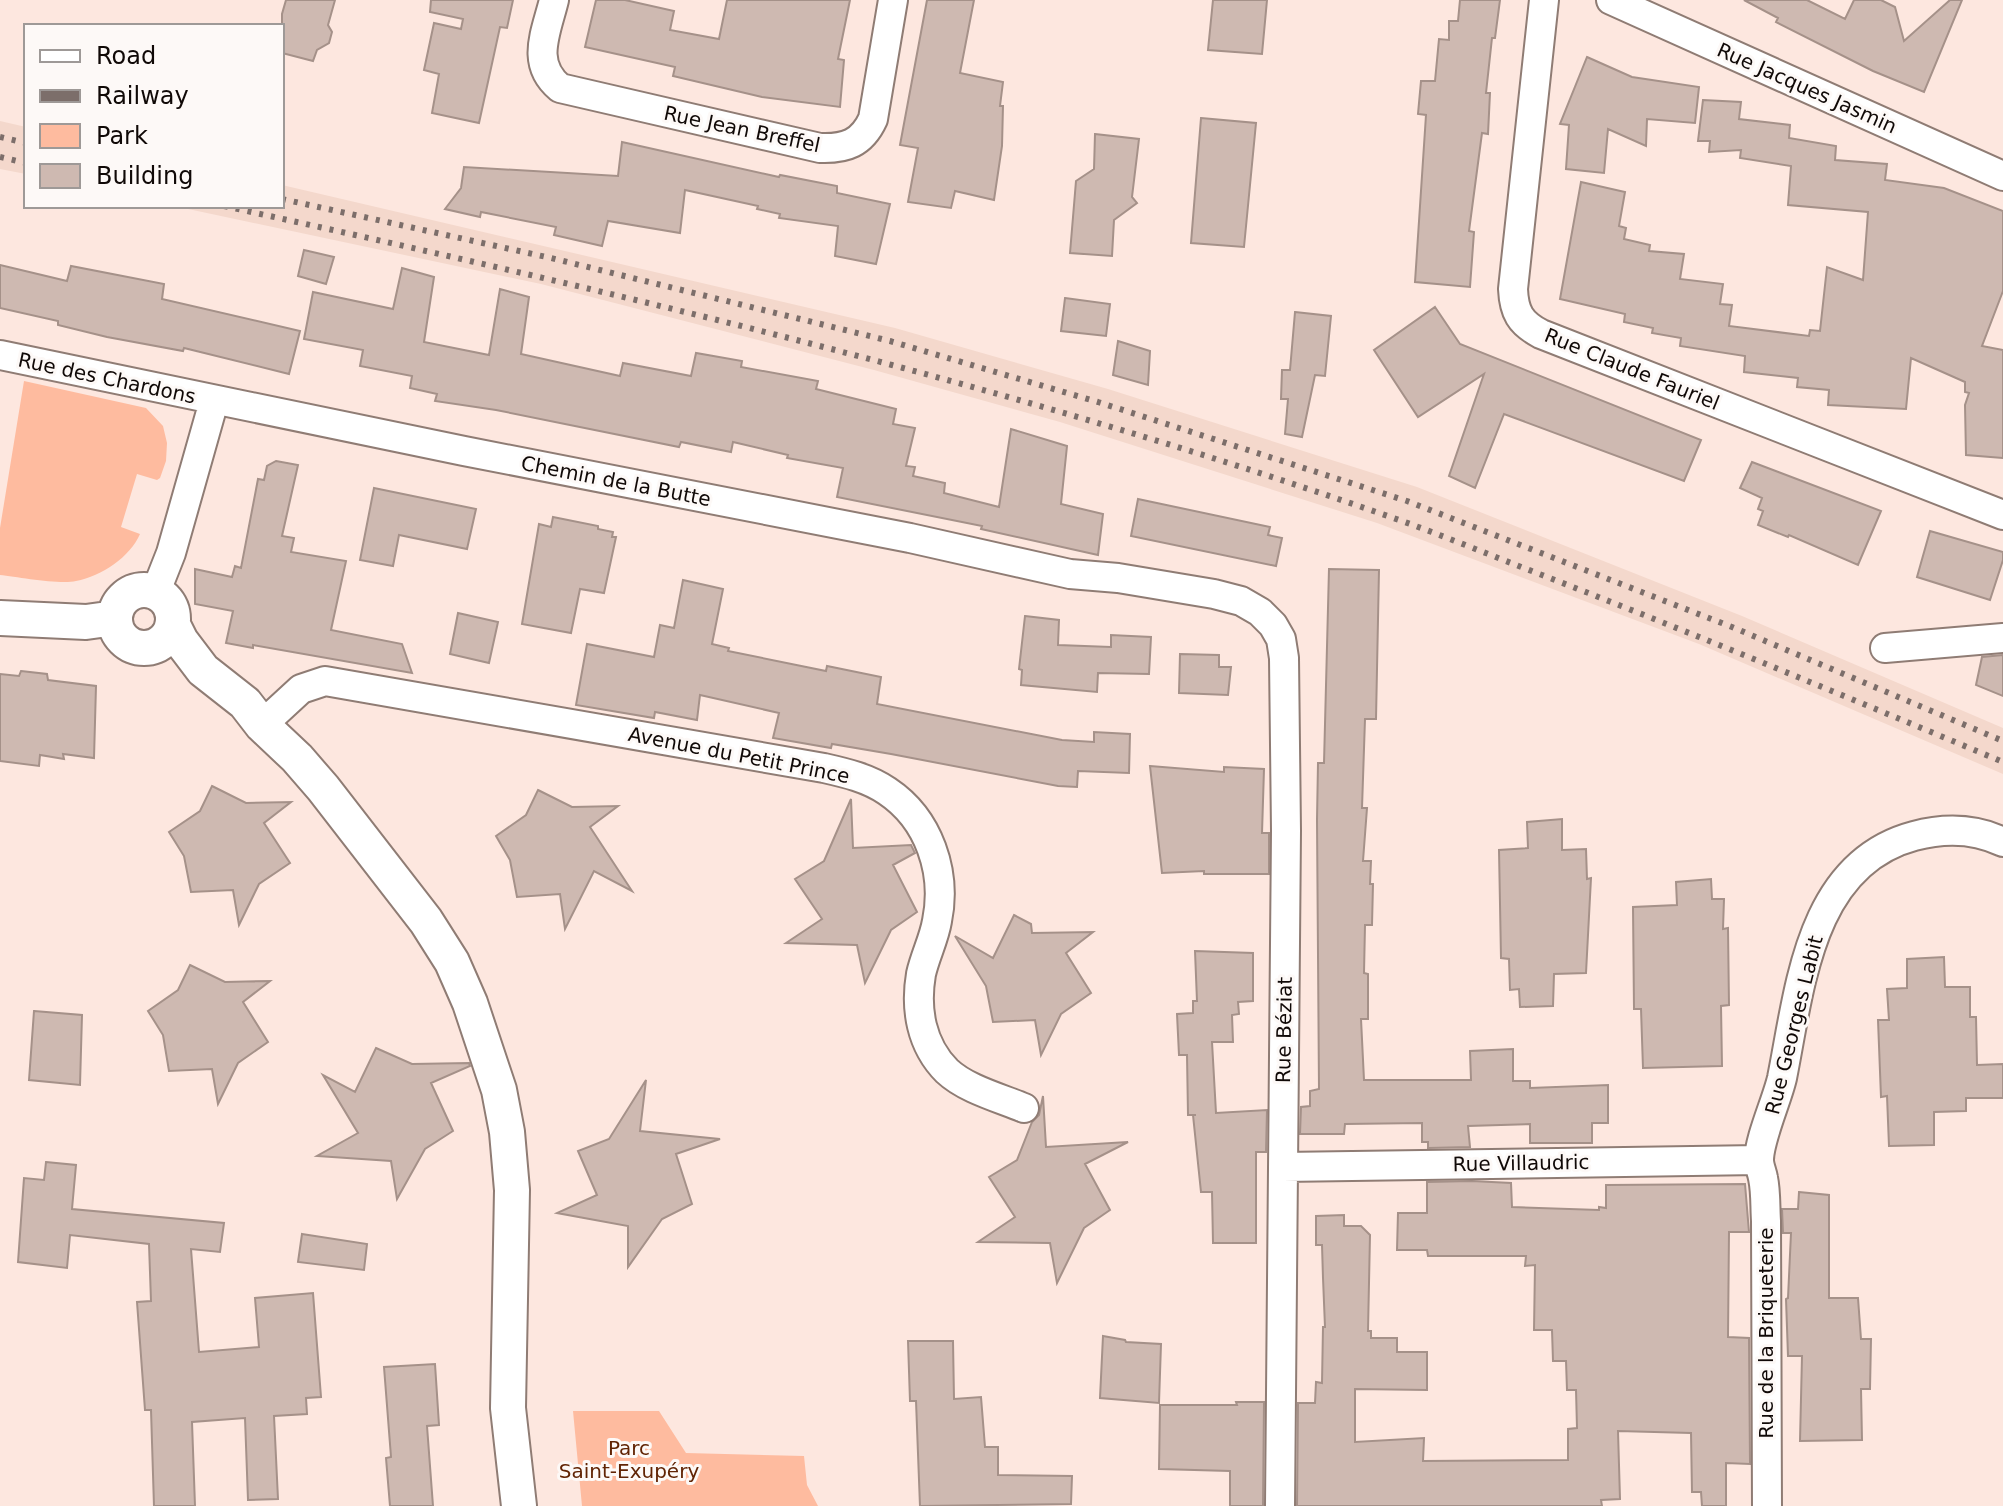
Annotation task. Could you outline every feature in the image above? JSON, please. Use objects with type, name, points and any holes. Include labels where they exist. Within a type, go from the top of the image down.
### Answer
[{"type":"street","name":"Rue Jean Breffel","points":[[554,0],[541,55],[550,80],[560,88],[820,148],[853,144],[866,133],[873,119],[893,0]]},
{"type":"street","name":"Rue Claude Fauriel","points":[[1544,0],[1513,289],[1518,317],[1541,334],[2003,515]]},
{"type":"street","name":"Rue Jacques Jasmin","points":[[1611,0],[2003,176]]},
{"type":"street","name":"Rue des Chardons","points":[[0,355],[214,401]]},
{"type":"street","points":[[156,591],[171,553],[214,401]]},
{"type":"street","name":"Chemin de la Butte","points":[[214,401],[910,538],[1070,574],[1118,578],[1214,594]]},
{"type":"street","points":[[262,725],[236,716],[176,666],[146,648],[124,640],[117,630],[115,618],[118,604],[128,594],[142,589],[156,591],[170,604],[173,625],[203,670],[245,703],[323,788],[426,921],[452,962],[485,1044],[499,1090],[507,1132],[512,1190],[508,1395],[519,1506]]},
{"type":"street","name":"Rue Béziat","points":[[1214,594],[1241,601],[1260,612],[1281,639],[1284,658],[1286,847],[1280,1506]]},
{"type":"street","points":[[0,618],[86,622],[115,618]]},
{"type":"street","points":[[146,648],[164,641],[173,625]]},
{"type":"street","points":[[1885,648],[2003,638]]},
{"type":"street","name":"Avenue du Petit Prince","points":[[262,725],[301,689],[325,681],[824,768],[857,776],[885,790],[906,806],[924,830],[935,859],[940,887],[938,918],[922,971],[919,995],[920,1023],[930,1049],[948,1072],[976,1088],[1024,1108]]},
{"type":"street","name":"Rue Georges Labit","points":[[1759,1160],[1780,1085],[1809,952],[1830,900],[1843,881],[1880,849],[1924,833],[1947,829],[1970,831],[2003,842]]},
{"type":"street","name":"Rue Villaudric","points":[[1283,1167],[1759,1160]]},
{"type":"street","name":"Rue de la Briqueterie","points":[[1759,1160],[1764,1179],[1766,1221],[1767,1506]]},
{"type":"shaded area","points":[[0,121],[24,127],[24,174],[0,169]]},
{"type":"shaded area","points":[[284,185],[895,328],[1108,389],[1417,487],[1742,616],[2003,728],[2003,774],[1699,644],[1377,523],[1060,422],[874,370],[541,284],[183,208],[284,208]]},
{"type":"green space","points":[[24,381],[146,408],[163,426],[167,443],[166,461],[160,478],[157,480],[137,474],[121,527],[140,534],[122,558],[86,578],[60,582],[0,575],[0,528]]},
{"type":"green space","name":"Parc Saint-Exupéry","points":[[573,1411],[659,1411],[686,1453],[804,1456],[807,1485],[818,1506],[582,1506]]},
{"type":"building","points":[[286,0],[335,0],[328,25],[332,32],[329,43],[317,50],[313,61],[284,54],[282,14]]},
{"type":"building","points":[[431,0],[513,0],[507,28],[500,27],[479,123],[432,113],[439,74],[424,70],[434,23],[461,29],[463,19],[430,12]]},
{"type":"building","points":[[596,0],[625,0],[674,11],[670,30],[719,39],[727,0],[850,0],[838,59],[844,60],[840,107],[762,97],[673,76],[675,67],[585,47]]},
{"type":"building","points":[[927,0],[974,0],[960,73],[1003,82],[1000,106],[1003,106],[1002,146],[994,200],[955,191],[951,208],[908,202],[918,148],[900,145]]},
{"type":"building","points":[[1213,0],[1267,0],[1262,54],[1208,50]]},
{"type":"building","points":[[1460,0],[1500,0],[1486,93],[1490,93],[1488,134],[1482,133],[1469,231],[1474,232],[1470,287],[1415,282],[1426,115],[1418,114],[1421,81],[1435,81],[1439,39],[1449,40],[1449,21],[1458,21]]},
{"type":"building","points":[[1744,0],[1807,0],[1845,19],[1854,0],[1881,0],[1895,7],[1904,41],[1950,0],[1962,0],[1924,92],[1873,71],[1776,22],[1778,18]]},
{"type":"building","points":[[1587,57],[1632,77],[1699,87],[1695,123],[1647,119],[1646,146],[1608,129],[1604,173],[1566,169],[1569,125],[1560,124]]},
{"type":"building","points":[[1703,100],[1741,102],[1739,119],[1790,125],[1789,138],[1836,146],[1835,160],[1887,164],[1885,180],[1944,188],[2003,211],[2003,291],[1982,346],[2003,350],[2003,458],[1966,455],[1965,405],[1969,393],[1965,392],[1965,382],[1911,358],[1906,409],[1828,405],[1829,390],[1797,387],[1798,378],[1744,372],[1745,356],[1680,346],[1681,338],[1652,333],[1653,328],[1624,322],[1625,314],[1560,299],[1581,182],[1625,192],[1619,226],[1626,228],[1624,239],[1650,245],[1649,251],[1684,254],[1680,279],[1723,284],[1720,304],[1732,305],[1729,326],[1809,336],[1810,330],[1820,331],[1827,267],[1863,280],[1868,212],[1788,205],[1791,166],[1740,158],[1741,150],[1709,152],[1710,141],[1698,141]]},
{"type":"building","points":[[1201,118],[1256,123],[1244,247],[1191,243]]},
{"type":"building","points":[[1095,134],[1139,139],[1132,197],[1137,203],[1114,220],[1112,256],[1070,253],[1076,181],[1094,169]]},
{"type":"building","points":[[622,142],[779,177],[837,186],[837,193],[890,204],[876,264],[835,256],[838,226],[779,218],[780,214],[757,209],[758,206],[685,190],[680,233],[608,221],[602,246],[554,235],[556,227],[481,212],[480,217],[445,209],[461,188],[464,167],[618,176]]},
{"type":"building","points":[[304,250],[334,257],[326,284],[298,276]]},
{"type":"building","points":[[0,265],[67,281],[71,266],[164,284],[162,299],[300,331],[289,374],[184,348],[183,351],[107,337],[58,325],[58,321],[0,308]]},
{"type":"building","points":[[402,268],[434,277],[424,342],[489,355],[500,289],[529,297],[521,354],[620,376],[623,363],[691,376],[696,353],[742,361],[741,367],[818,381],[816,389],[896,409],[893,424],[915,428],[906,466],[915,467],[913,476],[945,483],[944,493],[999,507],[1011,429],[1067,446],[1061,504],[1103,514],[1098,555],[981,529],[982,526],[837,497],[843,468],[787,458],[788,455],[733,442],[731,452],[681,442],[679,447],[496,410],[435,401],[437,394],[410,388],[412,376],[360,366],[363,350],[304,339],[313,292],[393,309]]},
{"type":"building","points":[[1065,298],[1110,304],[1106,336],[1061,331]]},
{"type":"building","points":[[1435,307],[1460,344],[1701,440],[1684,481],[1504,414],[1475,488],[1449,476],[1484,374],[1418,417],[1374,350]]},
{"type":"building","points":[[1295,312],[1331,316],[1325,376],[1315,375],[1302,437],[1285,434],[1288,399],[1281,399],[1282,370],[1290,370]]},
{"type":"building","points":[[1118,341],[1150,351],[1148,385],[1113,375]]},
{"type":"building","points":[[276,461],[298,465],[282,536],[294,538],[291,552],[346,561],[331,630],[402,644],[412,673],[226,643],[233,611],[195,604],[195,569],[232,577],[235,566],[241,568],[258,479],[264,480],[267,466]]},
{"type":"building","points":[[1752,462],[1881,511],[1858,565],[1758,525],[1763,511],[1758,509],[1762,498],[1740,488]]},
{"type":"building","points":[[374,488],[476,509],[467,549],[399,535],[393,566],[360,560]]},
{"type":"building","points":[[1138,499],[1270,527],[1268,535],[1282,538],[1276,566],[1131,536]]},
{"type":"building","points":[[553,517],[598,526],[598,529],[613,532],[612,537],[616,537],[604,593],[580,589],[571,633],[522,624],[539,524],[551,527]]},
{"type":"building","points":[[1930,531],[2003,552],[1990,600],[1917,577]]},
{"type":"building","points":[[1329,569],[1379,570],[1376,719],[1365,719],[1362,808],[1367,808],[1363,861],[1371,861],[1370,884],[1373,884],[1372,925],[1365,925],[1364,973],[1368,974],[1368,1019],[1361,1019],[1364,1080],[1471,1080],[1470,1051],[1513,1049],[1513,1081],[1530,1081],[1530,1088],[1608,1085],[1608,1123],[1592,1123],[1592,1143],[1530,1143],[1530,1124],[1468,1126],[1470,1147],[1428,1148],[1428,1142],[1422,1142],[1422,1123],[1345,1124],[1344,1134],[1300,1134],[1301,1107],[1310,1106],[1310,1091],[1319,1089],[1318,763],[1324,763]]},
{"type":"building","points":[[683,580],[723,589],[712,644],[729,648],[728,651],[826,671],[827,666],[881,677],[877,704],[1062,740],[1094,742],[1094,732],[1130,734],[1129,773],[1078,771],[1077,787],[1058,786],[832,744],[831,748],[773,738],[779,713],[700,695],[697,720],[655,712],[654,718],[576,705],[587,644],[654,657],[660,625],[674,628]]},
{"type":"building","points":[[458,613],[498,622],[489,663],[450,654]]},
{"type":"building","points":[[1025,616],[1059,620],[1058,645],[1111,647],[1111,635],[1151,637],[1149,674],[1098,673],[1097,692],[1021,685],[1022,670],[1019,669]]},
{"type":"building","points":[[1180,654],[1219,655],[1219,667],[1231,667],[1228,695],[1179,693]]},
{"type":"building","points":[[2003,655],[2003,696],[1976,685],[1982,657]]},
{"type":"building","points":[[21,671],[47,674],[48,680],[96,686],[94,758],[63,754],[64,759],[40,755],[39,766],[0,761],[0,674],[19,676]]},
{"type":"building","points":[[1150,766],[1224,772],[1224,767],[1264,769],[1262,833],[1269,833],[1269,874],[1162,873]]},
{"type":"building","points":[[212,786],[246,803],[291,802],[264,823],[290,863],[259,884],[239,925],[233,890],[191,892],[184,856],[169,832],[200,811]]},
{"type":"building","points":[[538,790],[572,807],[618,806],[590,827],[632,891],[594,871],[565,929],[560,894],[517,897],[510,860],[496,836],[526,815]]},
{"type":"building","points":[[851,799],[853,848],[911,845],[915,853],[893,865],[917,912],[891,930],[865,983],[857,945],[786,943],[822,919],[795,879],[824,861]]},
{"type":"building","points":[[1562,819],[1562,850],[1586,849],[1587,879],[1591,878],[1586,973],[1554,974],[1553,1006],[1520,1007],[1519,989],[1510,990],[1509,959],[1501,958],[1499,850],[1528,848],[1527,822]]},
{"type":"building","points":[[1711,879],[1712,899],[1724,899],[1723,929],[1728,928],[1729,1005],[1721,1006],[1722,1066],[1643,1068],[1641,1009],[1634,1009],[1633,907],[1677,905],[1676,882]]},
{"type":"building","points":[[1014,915],[1031,924],[1032,933],[1093,932],[1066,953],[1091,993],[1061,1014],[1041,1055],[1035,1020],[993,1022],[986,986],[955,936],[993,958]]},
{"type":"building","points":[[1195,951],[1253,953],[1253,1001],[1238,1002],[1239,1014],[1232,1015],[1233,1042],[1212,1042],[1216,1113],[1267,1110],[1266,1152],[1256,1152],[1256,1243],[1213,1243],[1212,1192],[1201,1192],[1193,1115],[1188,1115],[1187,1055],[1179,1055],[1177,1014],[1193,1013],[1193,1001],[1197,1001]]},
{"type":"building","points":[[1944,957],[1945,987],[1970,987],[1970,1017],[1976,1017],[1977,1065],[2003,1064],[2003,1098],[1966,1098],[1966,1111],[1934,1112],[1934,1145],[1889,1146],[1887,1096],[1881,1097],[1878,1020],[1889,1020],[1887,989],[1907,988],[1907,959]]},
{"type":"building","points":[[190,965],[225,982],[270,981],[243,1002],[268,1042],[238,1063],[218,1104],[212,1069],[169,1071],[163,1035],[148,1011],[178,990]]},
{"type":"building","points":[[34,1011],[82,1015],[80,1085],[29,1080]]},
{"type":"building","points":[[376,1048],[412,1064],[469,1063],[470,1066],[431,1083],[453,1131],[425,1149],[397,1199],[391,1161],[317,1156],[358,1133],[323,1075],[355,1092]]},
{"type":"building","points":[[646,1080],[640,1131],[720,1139],[676,1154],[692,1204],[662,1219],[628,1267],[628,1226],[557,1213],[597,1195],[578,1151],[609,1139]]},
{"type":"building","points":[[1043,1096],[1046,1147],[1128,1142],[1085,1164],[1110,1210],[1084,1228],[1057,1283],[1050,1243],[978,1242],[1015,1217],[989,1177],[1017,1160],[1032,1122],[1039,1115]]},
{"type":"building","points":[[46,1162],[76,1165],[72,1209],[224,1223],[220,1252],[191,1249],[199,1352],[259,1347],[255,1298],[313,1293],[321,1397],[306,1398],[307,1414],[274,1416],[278,1499],[248,1500],[245,1418],[192,1422],[195,1506],[154,1506],[151,1410],[145,1410],[137,1302],[151,1301],[149,1244],[70,1235],[67,1268],[18,1262],[24,1178],[44,1180]]},
{"type":"building","points":[[1427,1182],[1511,1183],[1512,1207],[1599,1210],[1599,1207],[1606,1208],[1606,1185],[1745,1184],[1749,1232],[1729,1232],[1728,1337],[1749,1338],[1750,1464],[1726,1463],[1726,1506],[1702,1506],[1701,1492],[1692,1492],[1691,1433],[1618,1431],[1620,1499],[1601,1500],[1602,1506],[1297,1506],[1298,1403],[1315,1403],[1316,1382],[1322,1383],[1325,1327],[1322,1245],[1316,1245],[1316,1216],[1344,1215],[1344,1226],[1361,1226],[1370,1235],[1368,1331],[1371,1331],[1371,1338],[1397,1338],[1397,1352],[1427,1352],[1427,1390],[1355,1389],[1355,1442],[1424,1438],[1423,1461],[1568,1460],[1568,1429],[1577,1428],[1576,1390],[1567,1390],[1566,1361],[1553,1361],[1552,1330],[1534,1330],[1535,1265],[1525,1266],[1526,1256],[1428,1256],[1427,1250],[1397,1250],[1398,1213],[1427,1213]]},
{"type":"building","points":[[1799,1192],[1829,1195],[1829,1298],[1858,1298],[1861,1339],[1871,1339],[1870,1389],[1861,1389],[1862,1440],[1800,1441],[1802,1356],[1788,1356],[1786,1299],[1791,1233],[1783,1233],[1782,1209],[1798,1209]]},
{"type":"building","points":[[302,1234],[367,1244],[364,1270],[298,1262]]},
{"type":"building","points":[[1103,1336],[1126,1342],[1161,1344],[1159,1403],[1100,1398]]},
{"type":"building","points":[[908,1341],[953,1341],[954,1399],[981,1397],[985,1447],[998,1447],[998,1475],[1072,1476],[1071,1504],[920,1506],[916,1401],[910,1401]]},
{"type":"building","points":[[435,1364],[439,1425],[427,1426],[433,1506],[390,1506],[386,1458],[391,1457],[384,1367]]},
{"type":"building","points":[[1236,1402],[1264,1402],[1263,1506],[1230,1506],[1230,1471],[1159,1469],[1160,1405],[1237,1405]]},
{"type":"railway","points":[[0,137],[24,143]]},
{"type":"railway","points":[[0,157],[24,163]]},
{"type":"railway","points":[[284,199],[551,258],[890,341],[1098,402],[1407,501],[1732,627],[2003,741]]},
{"type":"railway","points":[[233,208],[522,273],[818,346],[1112,427],[1257,472],[1455,541],[2003,762]]}]
